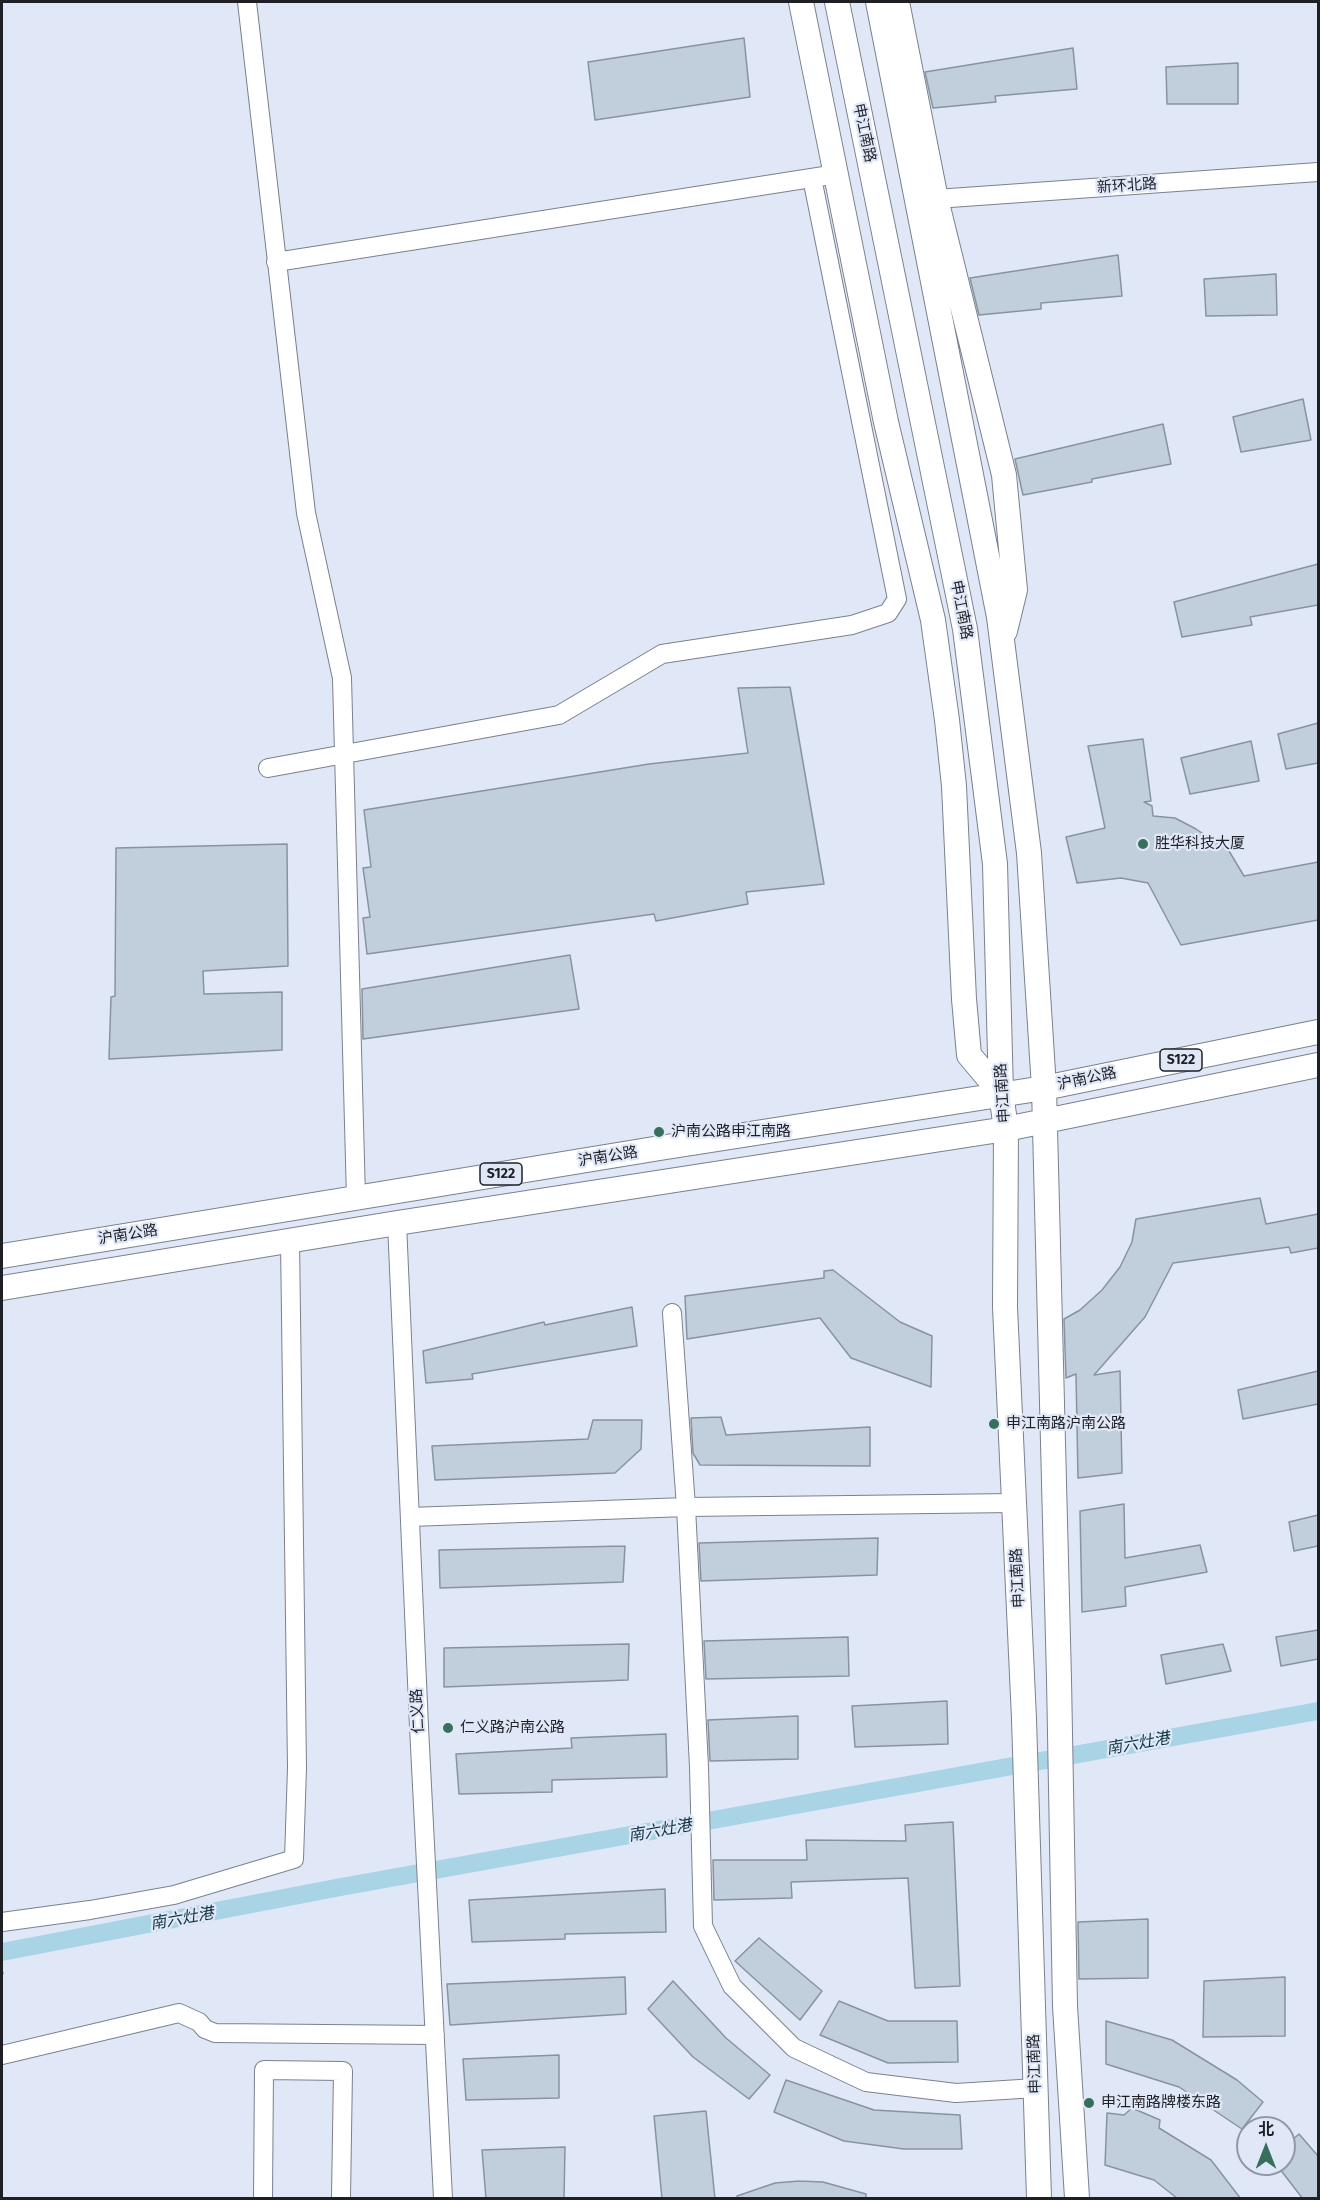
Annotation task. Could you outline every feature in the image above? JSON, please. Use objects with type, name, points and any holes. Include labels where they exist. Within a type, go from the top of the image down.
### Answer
[{"type":"main road","points":[[801,2],[824,176],[933,620],[954,786],[964,999],[969,1055],[1001,1094]]},
{"type":"main road","name":"申江南路","points":[[837,2],[965,629],[995,864],[1001,1094],[1006,1129],[1005,1307],[1024,1725],[1039,2199]]},
{"type":"main road","points":[[878,2],[996,605],[1029,853],[1044,1088],[1065,2006],[1077,2199]]},
{"type":"main road","points":[[897,2],[936,199],[1004,475],[1015,590],[1002,642]]},
{"type":"main road","points":[[954,786],[956,694],[965,629]]},
{"type":"main road","name":"沪南公路","points":[[2,1256],[1044,1088],[1318,1032]]},
{"type":"main road","name":"沪南公路","points":[[2,1288],[397,1223],[1006,1129],[1318,1065]]},
{"type":"street","points":[[247,2],[306,513],[342,678],[356,1198]]},
{"type":"street","name":"新环北路","points":[[936,199],[1318,172]]},
{"type":"street","points":[[268,768],[559,715],[662,654],[852,625],[888,613],[897,599],[824,176],[276,262]]},
{"type":"street","name":"仁义路","points":[[397,1223],[444,2199]]},
{"type":"street","points":[[2,1922],[174,1895],[294,1859],[297,1768],[290,1240]]},
{"type":"street","points":[[672,1313],[686,1507],[703,1926],[732,1986],[794,2048],[866,2082],[956,2093],[1036,2088]]},
{"type":"street","points":[[410,1517],[686,1507],[1014,1503]]},
{"type":"street","points":[[2,2055],[179,2013],[216,2033],[435,2035]]},
{"type":"street","points":[[263,2199],[264,2070],[344,2071],[341,2199]]},
{"type":"path","points":[[2,1973],[8,1972]]},
{"type":"building","points":[[744,38],[750,97],[595,120],[588,62]]},
{"type":"building","points":[[1073,48],[1077,89],[995,96],[996,102],[933,108],[925,72]]},
{"type":"building","points":[[1238,63],[1238,104],[1167,104],[1166,67]]},
{"type":"building","points":[[1118,255],[1122,296],[1041,303],[1041,309],[979,315],[970,278]]},
{"type":"building","points":[[1276,274],[1277,315],[1206,316],[1204,279]]},
{"type":"building","points":[[1303,399],[1311,440],[1241,452],[1233,417]]},
{"type":"building","points":[[1163,424],[1171,464],[1023,495],[1015,459]]},
{"type":"building","points":[[1318,564],[1318,605],[1250,617],[1252,625],[1182,637],[1174,602]]},
{"type":"building","points":[[790,687],[824,884],[746,892],[748,904],[656,921],[654,914],[367,954],[363,918],[370,917],[363,868],[371,867],[364,810],[649,764],[748,753],[738,688]]},
{"type":"building","points":[[1318,723],[1318,763],[1286,769],[1278,734]]},
{"type":"building","name":"胜华科技大厦","points":[[1143,739],[1151,801],[1144,802],[1152,806],[1153,816],[1175,818],[1196,829],[1229,851],[1244,876],[1318,862],[1318,920],[1181,945],[1148,883],[1121,878],[1077,883],[1066,837],[1105,828],[1088,746]]},
{"type":"building","points":[[1251,741],[1259,781],[1190,794],[1181,758]]},
{"type":"building","points":[[287,844],[288,966],[203,971],[204,994],[282,992],[282,1050],[109,1059],[111,997],[115,996],[116,848]]},
{"type":"building","points":[[570,955],[579,1009],[363,1039],[362,989]]},
{"type":"building","points":[[1260,1198],[1266,1224],[1318,1214],[1318,1248],[1291,1253],[1289,1247],[1173,1263],[1145,1317],[1094,1375],[1120,1371],[1122,1473],[1078,1478],[1076,1374],[1066,1378],[1064,1319],[1080,1310],[1102,1290],[1120,1267],[1132,1242],[1136,1219]]},
{"type":"building","points":[[833,1270],[900,1322],[932,1336],[931,1387],[851,1358],[820,1318],[687,1339],[685,1296],[824,1278],[824,1271]]},
{"type":"building","points":[[632,1307],[637,1346],[472,1374],[473,1379],[426,1383],[423,1351],[544,1322],[545,1325]]},
{"type":"building","points":[[1318,1371],[1318,1404],[1243,1419],[1238,1390]]},
{"type":"building","points":[[721,1417],[726,1435],[870,1427],[870,1466],[700,1465],[693,1453],[691,1418]]},
{"type":"building","points":[[593,1420],[642,1420],[641,1449],[615,1473],[435,1480],[432,1446],[588,1439]]},
{"type":"building","points":[[1124,1504],[1125,1558],[1200,1545],[1207,1572],[1125,1587],[1126,1606],[1082,1612],[1080,1511]]},
{"type":"building","points":[[1318,1515],[1318,1546],[1294,1551],[1289,1522]]},
{"type":"building","points":[[878,1538],[877,1575],[701,1581],[699,1543]]},
{"type":"building","points":[[625,1546],[623,1582],[440,1588],[439,1550]]},
{"type":"building","points":[[1318,1630],[1318,1659],[1281,1666],[1276,1637]]},
{"type":"building","points":[[848,1637],[849,1676],[706,1679],[704,1641]]},
{"type":"building","points":[[629,1644],[628,1680],[444,1687],[444,1648]]},
{"type":"building","points":[[1223,1644],[1231,1671],[1166,1684],[1161,1655]]},
{"type":"building","points":[[947,1701],[948,1744],[855,1747],[852,1706]]},
{"type":"building","points":[[798,1716],[798,1759],[710,1761],[708,1720]]},
{"type":"building","points":[[666,1734],[667,1777],[552,1780],[552,1792],[459,1794],[456,1754],[572,1748],[571,1738]]},
{"type":"building","points":[[953,1822],[960,1986],[915,1988],[908,1878],[791,1882],[792,1898],[714,1900],[713,1860],[807,1860],[806,1840],[906,1841],[905,1825]]},
{"type":"building","points":[[665,1889],[666,1932],[565,1934],[565,1939],[472,1942],[469,1900]]},
{"type":"building","points":[[1148,1919],[1148,1978],[1079,1979],[1078,1922]]},
{"type":"building","points":[[759,1938],[822,1991],[800,2020],[735,1961]]},
{"type":"building","points":[[625,1977],[626,2014],[450,2025],[447,1984]]},
{"type":"building","points":[[1285,1977],[1285,2036],[1203,2037],[1204,1981]]},
{"type":"building","points":[[673,1981],[726,2038],[770,2075],[749,2099],[693,2057],[648,2009]]},
{"type":"building","points":[[839,2001],[888,2021],[957,2021],[958,2062],[888,2063],[820,2035]]},
{"type":"building","points":[[1106,2021],[1172,2040],[1237,2080],[1263,2102],[1252,2116],[1236,2116],[1236,2125],[1179,2087],[1106,2064]]},
{"type":"building","points":[[559,2055],[559,2098],[466,2100],[463,2059]]},
{"type":"building","points":[[786,2080],[874,2110],[960,2115],[962,2149],[904,2149],[844,2141],[774,2112]]},
{"type":"building","points":[[1132,2108],[1160,2120],[1159,2128],[1211,2160],[1241,2199],[1178,2199],[1154,2180],[1105,2165],[1107,2113],[1124,2115]]},
{"type":"building","points":[[706,2111],[715,2199],[662,2199],[654,2116]]},
{"type":"building","points":[[1299,2134],[1318,2156],[1318,2199],[1303,2199],[1285,2176],[1296,2176],[1296,2137]]},
{"type":"building","points":[[565,2147],[564,2199],[486,2199],[482,2150]]},
{"type":"building","points":[[823,2182],[866,2194],[866,2199],[738,2199],[737,2196],[775,2183]]},
{"type":"waterway","name":"南六灶港","points":[[2,1952],[341,1887],[1318,1711]]},
{"type":"place","name":"胜华科技大厦","points":[[1143,844]]},
{"type":"place","name":"沪南公路申江南路","points":[[659,1132]]},
{"type":"place","name":"申江南路沪南公路","points":[[994,1424]]},
{"type":"place","name":"仁义路沪南公路","points":[[448,1728]]},
{"type":"place","name":"申江南路牌楼东路","points":[[1089,2103]]}]
